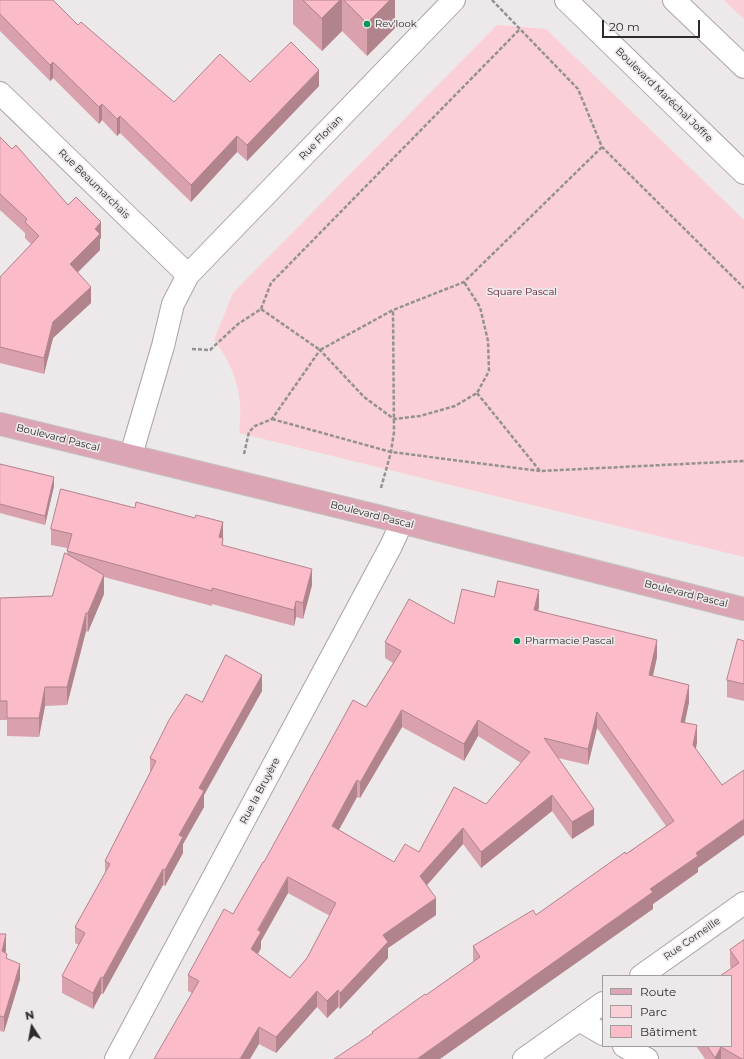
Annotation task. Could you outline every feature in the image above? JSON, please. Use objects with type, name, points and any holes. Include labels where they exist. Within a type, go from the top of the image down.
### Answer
[{"type":"main road","name":"Boulevard Pascal","points":[[0,424],[402,522],[744,609]]},
{"type":"street","name":"Rue Florian","points":[[131,455],[164,346],[172,304],[188,275],[454,0]]},
{"type":"street","name":"Boulevard Maréchal Joffre","points":[[566,0],[744,173]]},
{"type":"street","points":[[674,0],[744,67]]},
{"type":"street","name":"Rue Beaumarchais","points":[[0,93],[188,275]]},
{"type":"street","name":"Rue la Bruyère","points":[[116,1059],[387,553],[402,522]]},
{"type":"street","name":"Rue Corneille","points":[[642,975],[744,903]]},
{"type":"street","points":[[524,1059],[602,1004]]},
{"type":"street","points":[[579,1020],[602,1033]]},
{"type":"street","points":[[626,1047],[647,1059]]},
{"type":"path","points":[[492,0],[578,89],[602,147],[744,288]]},
{"type":"path","points":[[164,346],[210,350],[238,324],[261,310],[271,283],[520,29]]},
{"type":"path","points":[[239,482],[249,432],[255,426],[272,419],[320,350],[393,310],[464,282],[602,147]]},
{"type":"path","points":[[261,310],[320,350],[364,397],[394,419],[420,416],[455,406],[477,393],[489,371],[488,341],[480,307],[464,282]]},
{"type":"path","points":[[373,515],[391,452],[394,432],[393,310]]},
{"type":"path","points":[[477,393],[540,471]]},
{"type":"path","points":[[272,419],[391,452],[540,471],[744,461]]},
{"type":"green space","points":[[724,0],[744,0],[744,19]]},
{"type":"green space","name":"Square Pascal","points":[[497,25],[546,29],[744,220],[744,557],[239,433],[240,408],[237,384],[228,361],[214,340],[233,293]]},
{"type":"building","points":[[0,0],[53,0],[78,25],[81,22],[174,102],[220,54],[250,82],[291,42],[319,70],[247,145],[237,136],[191,185],[120,116],[117,119],[102,104],[99,107],[53,62],[50,65],[0,14]]},
{"type":"building","points":[[303,0],[340,0],[322,18]]},
{"type":"building","points":[[344,0],[390,0],[367,23]]},
{"type":"building","points":[[0,137],[12,149],[16,145],[68,205],[76,197],[101,222],[95,229],[100,234],[70,264],[91,287],[53,322],[44,358],[0,347],[0,277],[39,236],[25,222],[27,219],[0,194]]},
{"type":"building","points":[[0,464],[54,477],[45,516],[0,504]]},
{"type":"building","points":[[61,489],[135,508],[136,502],[195,518],[196,515],[223,522],[219,537],[223,538],[222,545],[312,569],[303,603],[296,601],[294,610],[212,588],[212,591],[67,551],[72,534],[51,529]]},
{"type":"building","points":[[65,553],[104,575],[88,613],[86,613],[67,687],[45,687],[39,718],[7,718],[7,701],[0,701],[0,598],[52,596]]},
{"type":"building","points":[[498,581],[539,590],[534,610],[657,640],[649,675],[689,685],[681,722],[697,725],[693,745],[722,785],[744,770],[744,819],[696,853],[698,856],[650,889],[653,892],[417,1059],[334,1059],[480,957],[473,946],[533,910],[536,915],[625,852],[626,854],[674,821],[597,712],[588,749],[544,738],[594,809],[572,822],[552,795],[481,852],[463,828],[420,876],[436,898],[383,935],[388,942],[340,993],[338,990],[327,1001],[317,991],[276,1037],[259,1027],[240,1059],[154,1059],[199,981],[188,975],[224,909],[233,914],[264,862],[353,700],[366,707],[401,651],[385,642],[409,599],[454,624],[462,589],[494,597]],"holes":[[[402,710],[464,744],[478,720],[530,752],[486,804],[454,787],[419,852],[405,844],[394,862],[332,826],[357,780],[360,782]],[[288,877],[336,903],[307,958],[290,978],[251,949],[261,932],[258,930]]]},
{"type":"building","points":[[738,639],[744,641],[744,684],[727,680]]},
{"type":"building","points":[[226,655],[262,675],[199,788],[204,791],[179,835],[183,837],[165,870],[163,869],[103,978],[101,977],[93,993],[62,976],[85,933],[75,927],[110,864],[105,861],[156,761],[150,758],[169,720],[186,694],[202,702]]},
{"type":"building","points":[[0,934],[6,934],[2,951],[7,954],[6,958],[20,964],[4,1017],[0,1016]]},
{"type":"building","points":[[744,940],[744,1059],[721,1047],[732,1047],[732,975],[721,975],[739,963],[730,950]]},
{"type":"building","points":[[708,1047],[721,1047],[715,1058]]},
{"type":"place","name":"Rev'look","points":[[367,24]]},
{"type":"place","name":"Pharmacie Pascal","points":[[517,641]]}]
